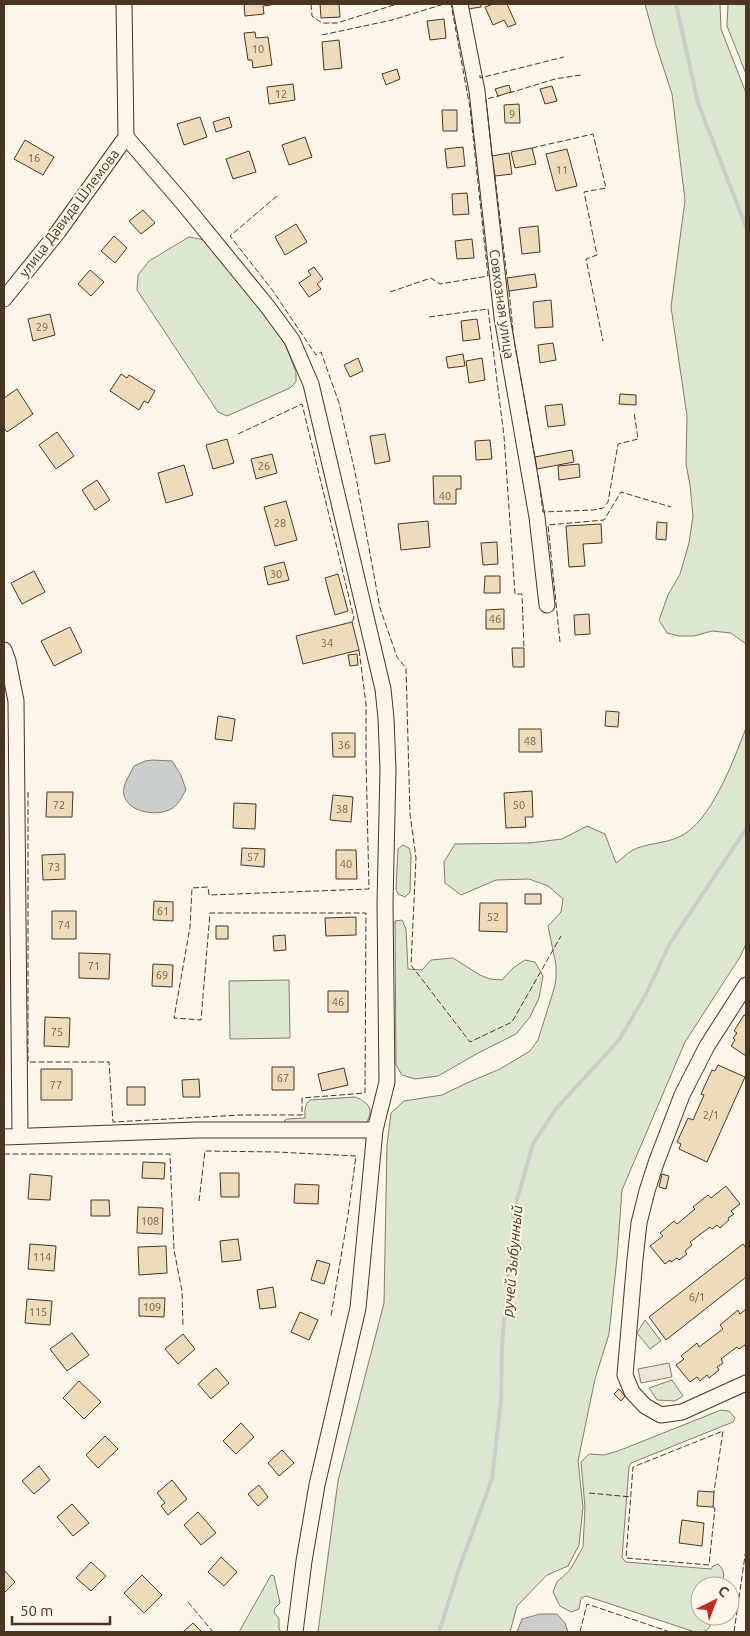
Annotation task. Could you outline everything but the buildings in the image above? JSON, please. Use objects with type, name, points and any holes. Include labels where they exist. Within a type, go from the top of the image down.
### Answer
[{"type":"street","name":"улица Давида Шлемова","points":[[4,299],[58,232],[126,137],[124,4]]},
{"type":"street","name":"Совхозная улица","points":[[460,4],[477,91],[502,317],[537,517],[547,605]]},
{"type":"street","points":[[126,137],[195,217],[292,340],[311,384],[383,689],[388,770],[384,902],[387,1082],[375,1130],[358,1308],[317,1484],[304,1561],[295,1632]]},
{"type":"street","points":[[4,650],[16,701],[20,1136]]},
{"type":"street","points":[[746,985],[707,1046],[682,1095],[647,1191],[639,1223],[625,1375],[632,1392],[645,1406],[661,1414],[682,1412],[746,1383]]},
{"type":"street","points":[[4,1137],[196,1130],[375,1130]]},
{"type":"green space","points":[[645,4],[720,4],[721,29],[746,93],[746,644],[731,633],[712,631],[694,636],[679,636],[667,633],[659,620],[668,595],[680,574],[689,543],[693,516],[686,464],[687,416],[671,307],[685,200],[672,94]]},
{"type":"green space","points":[[728,4],[746,4],[746,74],[727,26]]},
{"type":"green space","points":[[189,237],[205,240],[285,344],[296,372],[296,382],[290,388],[227,416],[218,412],[137,290],[138,275],[149,261]]},
{"type":"green space","points":[[746,728],[746,944],[740,957],[685,1042],[622,1190],[609,1334],[595,1379],[578,1461],[583,1507],[579,1545],[568,1566],[547,1575],[517,1606],[510,1632],[318,1632],[338,1481],[384,1303],[387,1145],[391,1113],[404,1101],[442,1095],[500,1069],[530,1051],[538,1040],[556,979],[556,965],[548,926],[561,912],[563,899],[548,886],[529,879],[496,880],[461,895],[445,883],[444,862],[455,844],[529,843],[562,839],[587,826],[605,834],[616,863],[636,848],[679,837],[691,830],[711,805],[728,772]]},
{"type":"green space","points":[[403,845],[409,848],[411,855],[410,892],[405,897],[398,894],[396,889],[398,849]]},
{"type":"green space","points":[[402,920],[406,929],[408,969],[422,970],[431,960],[453,958],[480,975],[490,979],[502,980],[513,968],[525,960],[535,962],[543,976],[539,998],[530,1017],[516,1034],[438,1076],[415,1079],[402,1075],[396,1065],[395,921]]},
{"type":"green space","points":[[289,980],[290,1038],[230,1039],[229,981]]},
{"type":"green space","points":[[355,1097],[368,1105],[370,1112],[365,1125],[289,1126],[284,1121],[287,1119],[305,1118],[306,1106],[310,1100]]},
{"type":"green space","points":[[645,1320],[661,1341],[650,1349],[637,1333]]},
{"type":"green space","points":[[672,1380],[683,1396],[675,1401],[657,1400],[649,1388]]},
{"type":"green space","points":[[721,1410],[729,1411],[735,1418],[733,1422],[631,1463],[629,1467],[622,1558],[626,1562],[711,1569],[718,1564],[724,1576],[690,1576],[690,1626],[710,1626],[704,1631],[695,1632],[586,1596],[581,1598],[579,1609],[571,1612],[560,1606],[553,1592],[557,1582],[570,1570],[583,1547],[585,1507],[581,1462],[589,1454],[604,1455]]},
{"type":"green space","points":[[271,1575],[274,1576],[280,1603],[274,1612],[279,1619],[279,1629],[281,1632],[239,1632]]},
{"type":"shaded area","points":[[153,760],[172,761],[181,775],[186,790],[176,806],[157,813],[133,807],[127,802],[124,795],[125,784],[134,766]]},
{"type":"shaded area","points":[[669,1363],[672,1377],[641,1383],[638,1369]]},
{"type":"shaded area","points":[[540,1614],[557,1614],[565,1623],[568,1632],[517,1632],[522,1619]]},
{"type":"waterway","name":"ручей Зыбунный","points":[[676,4],[698,103],[746,227]]},
{"type":"waterway","name":"ручей Зыбунный","points":[[439,1632],[460,1566],[492,1479],[501,1400],[502,1345],[514,1210],[533,1144],[555,1110],[619,1040],[646,994],[670,943],[746,829]]},
{"type":"fence","points":[[311,4],[312,16],[322,23],[337,23],[397,4]]},
{"type":"fence","points":[[322,35],[392,20],[444,4]]},
{"type":"fence","points":[[390,292],[431,278],[440,284],[488,276],[470,108],[451,4]]},
{"type":"fence","points":[[480,75],[480,78],[564,57]]},
{"type":"fence","points":[[509,93],[555,79],[581,75]]},
{"type":"fence","points":[[492,156],[486,99],[499,96]]},
{"type":"fence","points":[[532,148],[593,134],[606,188],[584,192],[597,255],[586,259],[603,341]]},
{"type":"fence","points":[[495,176],[507,278]]},
{"type":"fence","points":[[277,196],[230,236],[273,291],[316,355],[321,352],[339,403],[355,472],[380,608],[397,657],[406,668],[410,814],[416,858],[411,965],[470,1042],[512,1022],[561,936]]},
{"type":"fence","points":[[509,291],[514,340],[535,457]]},
{"type":"fence","points":[[429,317],[488,309],[504,436],[515,594],[522,594],[524,648]]},
{"type":"fence","points":[[238,434],[302,404],[354,618],[352,622]]},
{"type":"fence","points":[[538,475],[543,512],[603,508],[608,502],[618,444],[638,439],[634,412]]},
{"type":"fence","points":[[560,642],[548,525],[604,520],[621,492],[671,507]]},
{"type":"fence","points":[[28,792],[28,1062],[109,1062],[113,1122],[241,1115],[302,1115],[302,1098],[365,1093],[366,913],[210,913],[201,1020],[174,1018],[190,927],[192,888],[208,887],[209,895],[369,889],[366,704],[359,650]]},
{"type":"fence","points":[[199,1201],[205,1151],[356,1156],[331,1316]]},
{"type":"fence","points":[[4,1154],[170,1154],[174,1250],[182,1291],[183,1326]]},
{"type":"fence","points":[[713,1507],[715,1508],[709,1565],[626,1558],[633,1467],[723,1431],[714,1492]]},
{"type":"fence","points":[[589,1493],[631,1497]]},
{"type":"fence","points":[[734,1632],[746,1549]]},
{"type":"fence","points":[[188,1602],[213,1632]]},
{"type":"fence","points":[[580,1632],[587,1604],[670,1632]]}]
